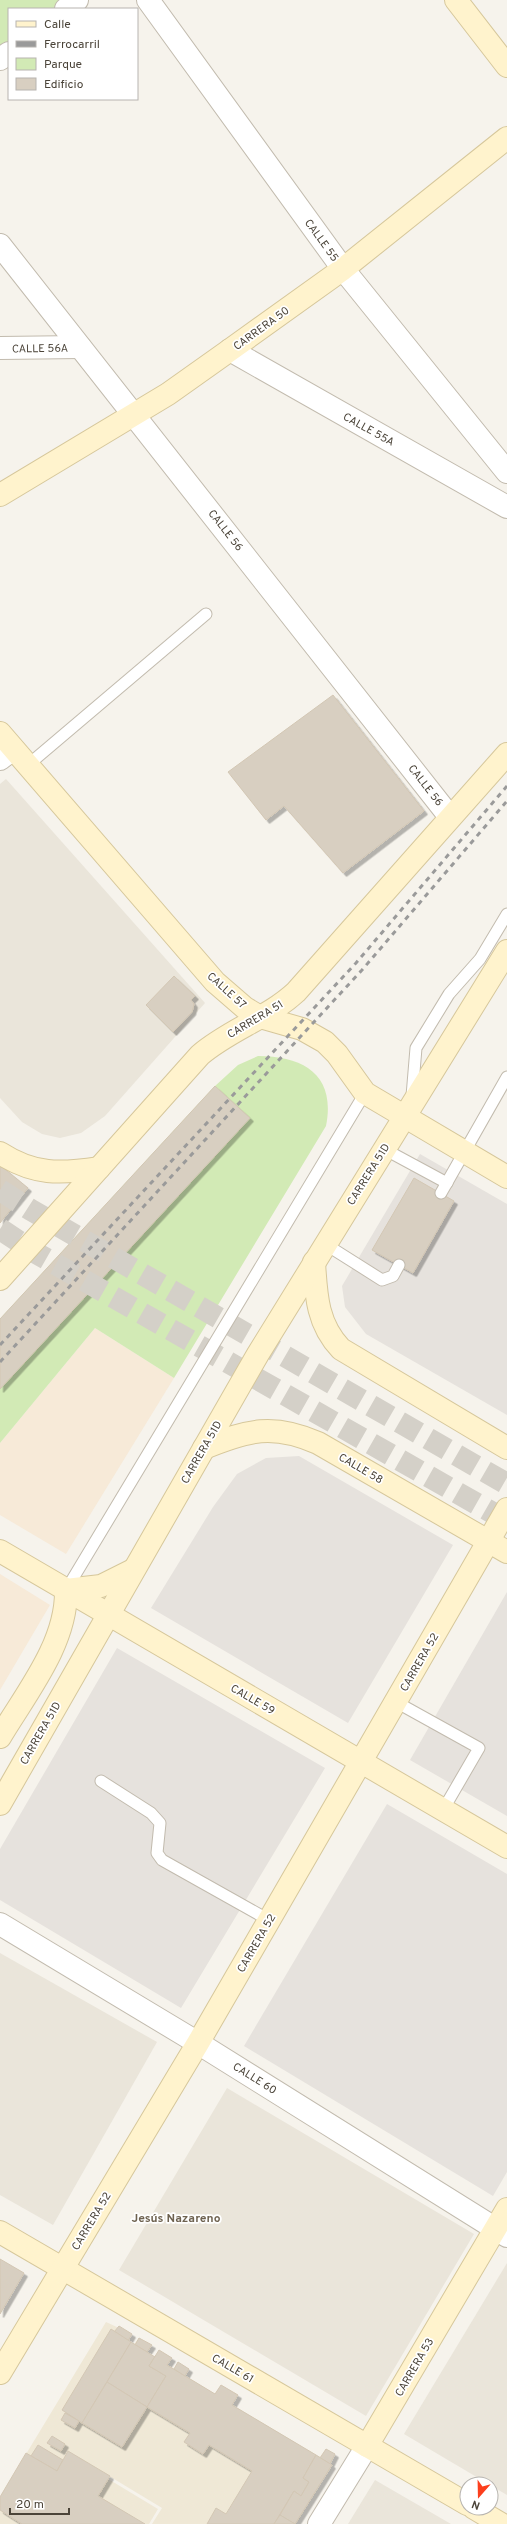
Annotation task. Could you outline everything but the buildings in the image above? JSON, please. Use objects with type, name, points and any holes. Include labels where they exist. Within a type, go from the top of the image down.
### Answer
[{"type":"main road","points":[[456,0],[507,66]]},
{"type":"main road","name":"CARRERA 50","points":[[0,495],[134,413],[168,394],[343,269],[507,138]]},
{"type":"main road","name":"CALLE 57","points":[[4,747],[28,765],[216,982],[245,1008],[260,1017],[302,1029],[325,1042],[365,1093],[407,1111],[465,1152],[507,1177]]},
{"type":"main road","name":"CARRERA 51","points":[[0,1279],[200,1055],[226,1036],[260,1017],[296,992],[507,754]]},
{"type":"main road","name":"CARRERA 51D","points":[[0,1804],[204,1448],[320,1253],[507,951]]},
{"type":"main road","points":[[0,1153],[28,1168],[49,1173],[99,1168]]},
{"type":"main road","points":[[320,1253],[320,1314],[331,1339],[341,1349],[507,1448]]},
{"type":"main road","name":"CALLE 58","points":[[204,1448],[234,1436],[255,1430],[277,1430],[299,1435],[318,1443],[507,1552]]},
{"type":"main road","name":"CARRERA 52","points":[[0,2373],[198,2043],[507,1509]]},
{"type":"main road","name":"CALLE 59","points":[[0,1551],[507,1847]]},
{"type":"main road","points":[[0,1737],[57,1640],[65,1612],[66,1590],[101,1586],[133,1570]]},
{"type":"main road","name":"CARRERA 53","points":[[367,2446],[501,2233],[507,2209]]},
{"type":"main road","name":"CALLE 61","points":[[0,2232],[459,2499]]},
{"type":"main road","points":[[488,2516],[501,2524]]},
{"type":"street","points":[[67,8],[77,0]]},
{"type":"street","name":"CALLE 55","points":[[148,0],[343,269],[507,472]]},
{"type":"street","points":[[0,60],[8,54]]},
{"type":"street","name":"CALLE 56","points":[[0,246],[134,413],[450,817]]},
{"type":"street","name":"CALLE 56A","points":[[0,348],[80,347]]},
{"type":"street","name":"CALLE 55A","points":[[230,350],[507,507]]},
{"type":"street","name":"CALLE 60","points":[[0,1924],[198,2043],[501,2233]]},
{"type":"street","name":"CARRERA 53","points":[[319,2524],[367,2446]]},
{"type":"lane","points":[[28,765],[206,614]]},
{"type":"lane","name":"CARRERA 51D","points":[[407,1111],[416,1048],[449,994],[480,959],[507,914]]},
{"type":"lane","points":[[441,1193],[507,1078]]},
{"type":"lane","points":[[66,1590],[365,1093]]},
{"type":"lane","points":[[384,1149],[447,1183]]},
{"type":"lane","points":[[320,1253],[382,1280],[393,1276],[399,1265]]},
{"type":"lane","points":[[396,1702],[479,1748],[443,1810]]},
{"type":"lane","points":[[101,1781],[151,1813],[160,1823],[157,1853],[162,1860],[269,1920]]},
{"type":"shaded area","points":[[6,779],[205,1003],[105,1116],[81,1133],[60,1138],[42,1134],[22,1122],[0,1098],[0,784]]},
{"type":"shaded area","points":[[420,1154],[507,1204],[507,1415],[366,1334],[345,1307],[342,1286]]},
{"type":"shaded area","points":[[95,1328],[174,1378],[66,1554],[0,1515],[0,1443]]},
{"type":"shaded area","points":[[299,1456],[453,1545],[348,1723],[151,1608],[213,1507],[237,1474],[266,1458]]},
{"type":"shaded area","points":[[0,1574],[50,1605],[0,1690]]},
{"type":"shaded area","points":[[507,1592],[507,1816],[410,1760]]},
{"type":"shaded area","points":[[117,1648],[325,1768],[181,2008],[0,1900],[0,1849]]},
{"type":"shaded area","points":[[387,1804],[507,1874],[507,2172],[493,2196],[244,2046]]},
{"type":"shaded area","points":[[0,1953],[157,2042],[53,2225],[0,2195]]},
{"type":"shaded area","points":[[227,2088],[474,2234],[366,2416],[119,2270]]},
{"type":"shaded area","points":[[507,2263],[507,2495],[499,2490],[499,2476],[475,2476],[404,2434]]},
{"type":"shaded area","points":[[106,2322],[132,2334],[128,2341],[134,2344],[139,2338],[152,2345],[147,2352],[155,2357],[159,2350],[172,2358],[167,2365],[174,2369],[178,2362],[189,2369],[185,2376],[215,2394],[221,2385],[238,2395],[232,2405],[320,2457],[326,2449],[335,2454],[330,2463],[332,2465],[296,2524],[152,2524],[162,2508],[71,2453],[70,2456],[158,2509],[149,2524],[0,2524],[0,2497]]},
{"type":"shaded area","points":[[375,2480],[451,2524],[348,2524]]},
{"type":"green space","points":[[0,0],[72,0],[61,8],[8,8],[8,49],[0,55]]},
{"type":"green space","points":[[258,1056],[290,1060],[303,1065],[313,1072],[321,1082],[326,1094],[328,1109],[326,1126],[174,1378],[95,1328],[0,1443],[0,1319],[215,1086],[238,1065]]},
{"type":"tunnel","points":[[0,1190],[31,1210],[507,1484]]},
{"type":"tunnel","points":[[0,1229],[36,1253],[507,1521]]},
{"type":"railway","points":[[0,1345],[356,963],[507,786]]},
{"type":"railway","points":[[0,1362],[362,970],[507,801]]},
{"type":"district","name":"Jesús Nazareno","points":[[176,2218]]}]
